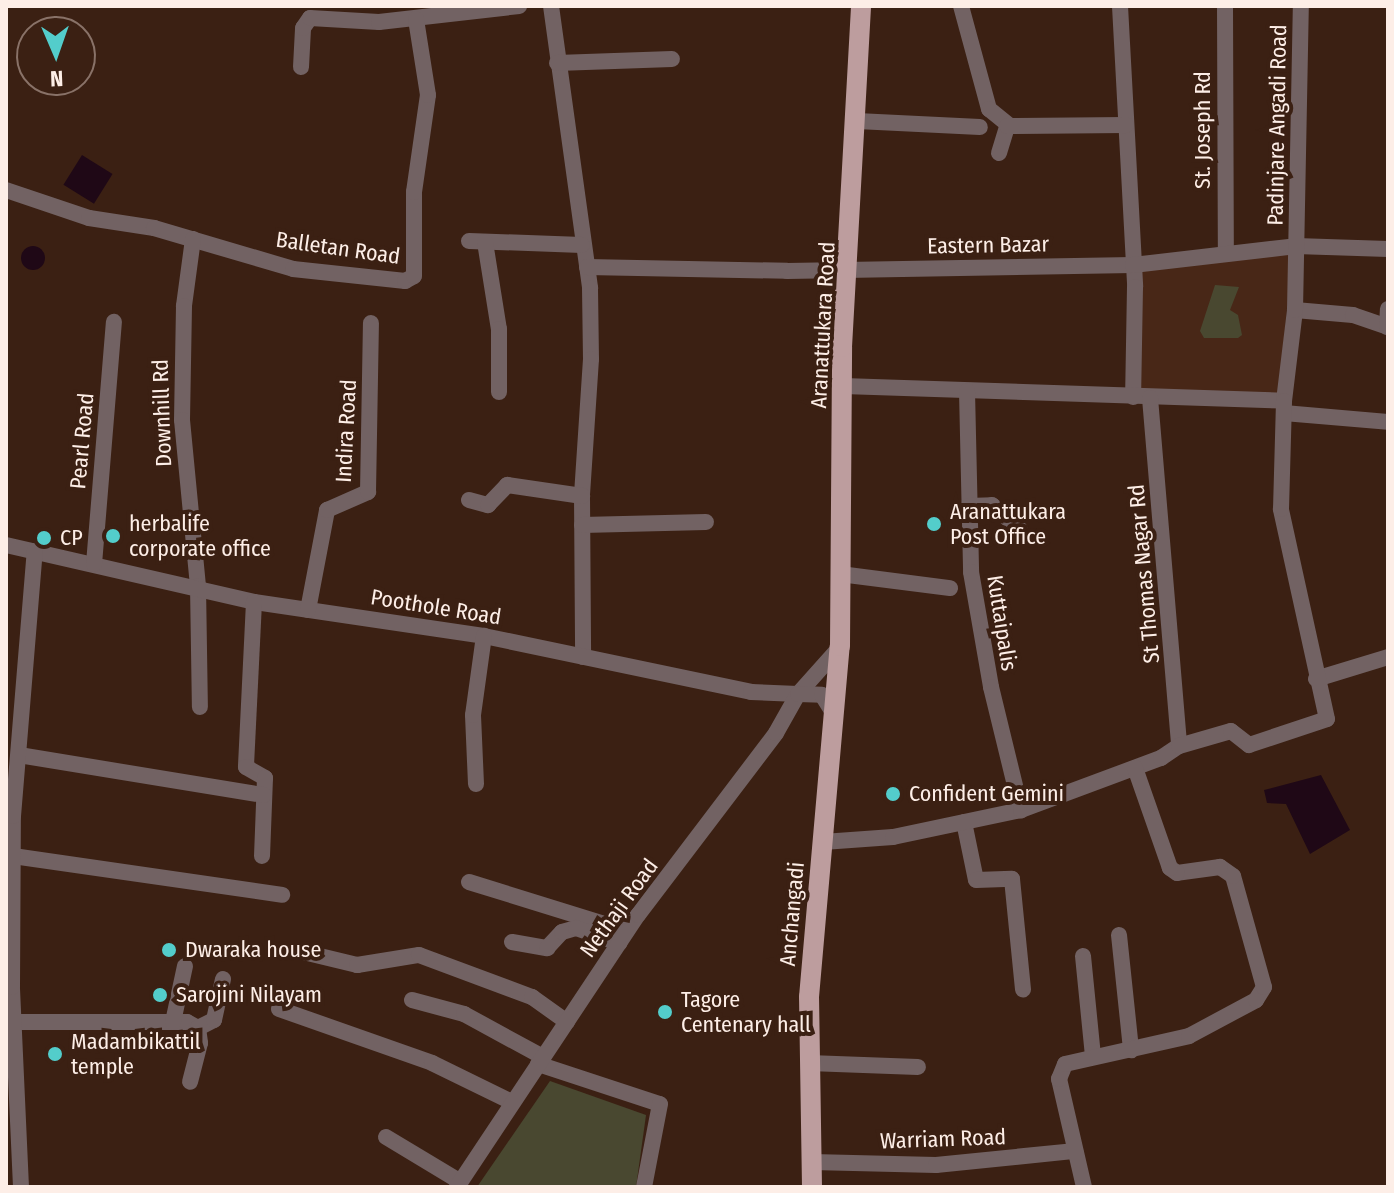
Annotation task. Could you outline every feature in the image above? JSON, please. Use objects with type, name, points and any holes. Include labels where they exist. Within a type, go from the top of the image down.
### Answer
[{"type":"main road","name":"Aranattukara Road","points":[[840,646],[843,386],[861,6]]},
{"type":"main road","name":"Anchangadi","points":[[812,1187],[809,1063],[832,711],[840,646]]},
{"type":"street","points":[[301,67],[303,28],[310,18],[379,22],[416,19],[441,12],[519,6]]},
{"type":"street","points":[[551,6],[587,267],[591,359],[582,496],[583,657]]},
{"type":"street","points":[[961,6],[989,109],[1010,126],[1126,125]]},
{"type":"street","name":"St Thomas Nagar Rd","points":[[1120,6],[1142,398],[1179,746]]},
{"type":"street","name":"St. Joseph Rd","points":[[1225,6],[1226,254]]},
{"type":"street","name":"Padinjare Angadi Road","points":[[1284,407],[1295,310],[1301,6]]},
{"type":"street","name":"Balletan Road","points":[[6,190],[89,218],[193,239],[293,269],[405,281],[414,276],[414,192],[428,95],[416,19]]},
{"type":"street","points":[[557,63],[672,59]]},
{"type":"street","points":[[857,121],[980,127]]},
{"type":"street","points":[[999,153],[1010,126]]},
{"type":"street","name":"Downhill Rd","points":[[193,239],[181,345],[182,420],[198,586],[200,707]]},
{"type":"street","points":[[499,392],[501,345],[477,242],[582,245]]},
{"type":"street","name":"Eastern Bazar","points":[[587,267],[848,270],[1133,265],[1296,246],[1388,249]]},
{"type":"street","points":[[1295,310],[1353,315],[1388,327],[1388,309]]},
{"type":"street","name":"Pearl Road","points":[[94,564],[114,322]]},
{"type":"street","name":"Indira Road","points":[[308,610],[327,510],[368,492],[371,323]]},
{"type":"street","points":[[843,386],[1284,407],[1388,422]]},
{"type":"street","name":"Kuttaipalis","points":[[967,391],[971,572],[991,687],[1021,810]]},
{"type":"street","points":[[823,842],[893,837],[1021,810],[1135,768],[1179,746],[1231,731],[1249,745],[1327,719],[1281,509],[1284,407]]},
{"type":"street","points":[[469,500],[488,505],[507,485],[582,496]]},
{"type":"street","points":[[969,506],[992,505],[1020,529]]},
{"type":"street","points":[[582,525],[706,522]]},
{"type":"street","name":"Poothole Road","points":[[6,545],[198,586],[254,602],[484,636],[751,692],[798,694]]},
{"type":"street","points":[[21,1187],[10,1094],[13,856],[35,551]]},
{"type":"street","points":[[840,574],[950,588]]},
{"type":"street","points":[[254,602],[246,767],[265,778],[262,856]]},
{"type":"street","points":[[476,784],[473,715],[484,636]]},
{"type":"street","points":[[798,694],[840,646]]},
{"type":"street","points":[[1316,679],[1388,657]]},
{"type":"street","points":[[798,694],[822,695],[832,711]]},
{"type":"street","name":"Nethaji Road","points":[[459,1184],[623,937],[768,744],[798,694]]},
{"type":"street","points":[[19,755],[264,795]]},
{"type":"street","points":[[1084,1187],[1061,1071],[1065,1064],[1189,1036],[1256,1000],[1264,987],[1233,876],[1220,867],[1177,873],[1170,868],[1135,768]]},
{"type":"street","points":[[964,822],[976,880],[1012,879],[1023,989]]},
{"type":"street","points":[[13,856],[282,895]]},
{"type":"street","points":[[469,882],[623,937]]},
{"type":"street","points":[[512,942],[547,948],[562,932],[576,928],[623,937]]},
{"type":"street","points":[[1119,935],[1131,1050]]},
{"type":"street","points":[[295,950],[357,965],[419,955],[532,997],[567,1022]]},
{"type":"street","points":[[1083,956],[1093,1057]]},
{"type":"street","points":[[173,1022],[185,966]]},
{"type":"street","points":[[13,1022],[173,1022],[198,1028],[214,1020],[223,979]]},
{"type":"street","points":[[412,1000],[464,1014],[541,1060],[660,1104],[644,1187]]},
{"type":"street","points":[[279,1009],[432,1063],[512,1102]]},
{"type":"street","points":[[190,1082],[198,1028]]},
{"type":"street","points":[[809,1063],[918,1067]]},
{"type":"street","points":[[386,1137],[459,1184]]},
{"type":"street","name":"Warriam Road","points":[[812,1162],[936,1165],[1075,1151]]},
{"type":"shaded area","points":[[82,155],[113,174],[94,204],[63,185]]},
{"type":"shaded area","points":[[33,246],[42,249],[45,258],[42,267],[33,270],[24,267],[21,258],[24,249]]},
{"type":"shaded area","points":[[1292,251],[1279,395],[1138,392],[1139,270]]},
{"type":"shaded area","points":[[1215,285],[1239,287],[1230,310],[1238,315],[1242,335],[1238,338],[1204,338],[1200,331]]},
{"type":"shaded area","points":[[1321,775],[1350,830],[1310,854],[1286,804],[1267,803],[1264,790]]},
{"type":"shaded area","points":[[550,1081],[646,1115],[636,1187],[477,1187]]},
{"type":"place","name":"Aranattukara Post Office","points":[[934,524]]},
{"type":"place","name":"herbalife corporate office","points":[[113,536]]},
{"type":"place","name":"CP","points":[[44,538]]},
{"type":"place","name":"Confident Gemini","points":[[893,794]]},
{"type":"place","name":"Dwaraka house","points":[[169,950]]},
{"type":"place","name":"Sarojini Nilayam","points":[[160,995]]},
{"type":"place","name":"Tagore Centenary hall","points":[[665,1012]]},
{"type":"place","name":"Madambikattil temple","points":[[55,1054]]}]
